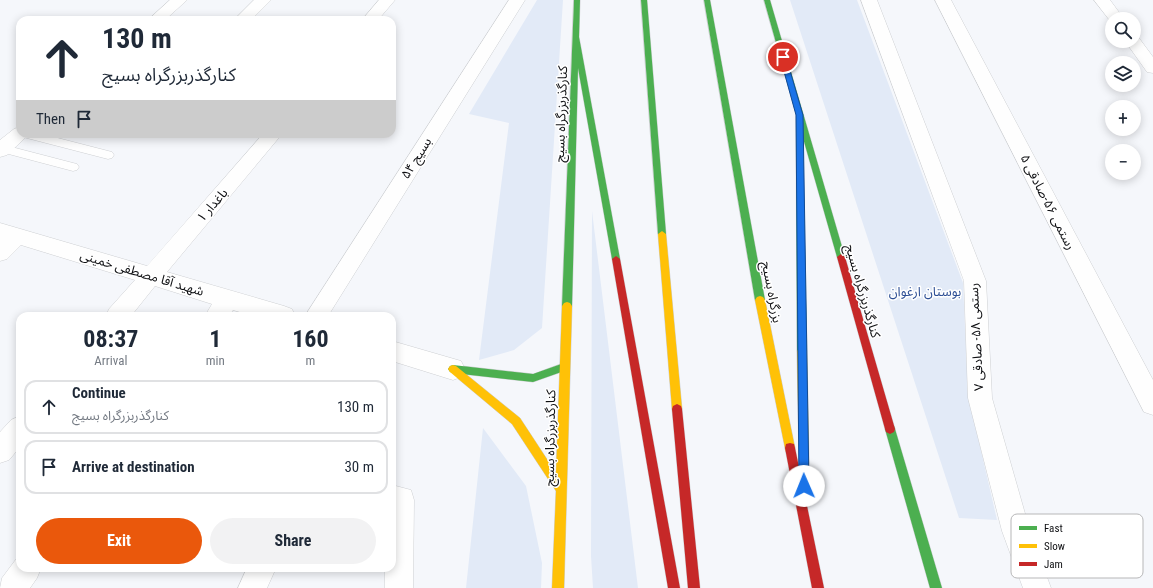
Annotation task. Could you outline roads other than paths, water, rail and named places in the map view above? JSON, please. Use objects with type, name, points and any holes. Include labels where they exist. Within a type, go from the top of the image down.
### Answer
[{"type":"main road","name":"کنارگذربزرگراه بسیج","points":[[558,588],[577,0]]},
{"type":"main road","points":[[644,0],[663,254],[694,588]]},
{"type":"main road","name":"بزرگراه بسیج","points":[[707,0],[751,254],[818,588]]},
{"type":"main road","name":"کنارگذربزرگراه بسیج","points":[[767,0],[936,588]]},
{"type":"main road","points":[[576,37],[674,588]]},
{"type":"main road","points":[[799,115],[804,516]]},
{"type":"main road","points":[[453,369],[533,378],[564,367]]},
{"type":"main road","points":[[453,369],[516,421],[562,491],[565,588]]},
{"type":"street","points":[[161,16],[179,0]]},
{"type":"street","points":[[246,16],[263,0]]},
{"type":"street","points":[[373,16],[387,0]]},
{"type":"street","name":"بسیج ۵۴","points":[[319,312],[517,0]]},
{"type":"street","name":"رستمی ۵۸- صادقی ۷","points":[[869,0],[975,281],[980,398],[1011,514]]},
{"type":"street","name":"رستمی ۵۶-صادقی ۵","points":[[943,0],[1153,404]]},
{"type":"street","points":[[1102,0],[1111,12]]},
{"type":"street","points":[[1138,48],[1153,68]]},
{"type":"street","points":[[1,149],[16,136]]},
{"type":"street","name":"باغدار ۱","points":[[120,312],[270,138]]},
{"type":"street","points":[[0,253],[9,233]]},
{"type":"street","name":"شهید آقا مصطفی خمینی","points":[[9,233],[151,276],[222,308],[253,312]]},
{"type":"street","points":[[396,352],[453,369]]},
{"type":"street","points":[[0,451],[16,433]]},
{"type":"street","points":[[396,499],[401,500],[399,588]]},
{"type":"street","points":[[12,588],[23,572]]},
{"type":"street","points":[[252,588],[260,572]]},
{"type":"street","name":"رستمی ۵۸- صادقی ۷","points":[[1033,578],[1037,588]]},
{"type":"lane","points":[[42,138],[108,155]]},
{"type":"lane","points":[[1,149],[73,167]]},
{"type":"park label","name":"بوستان ارغوان","points":[[925,291]]}]
